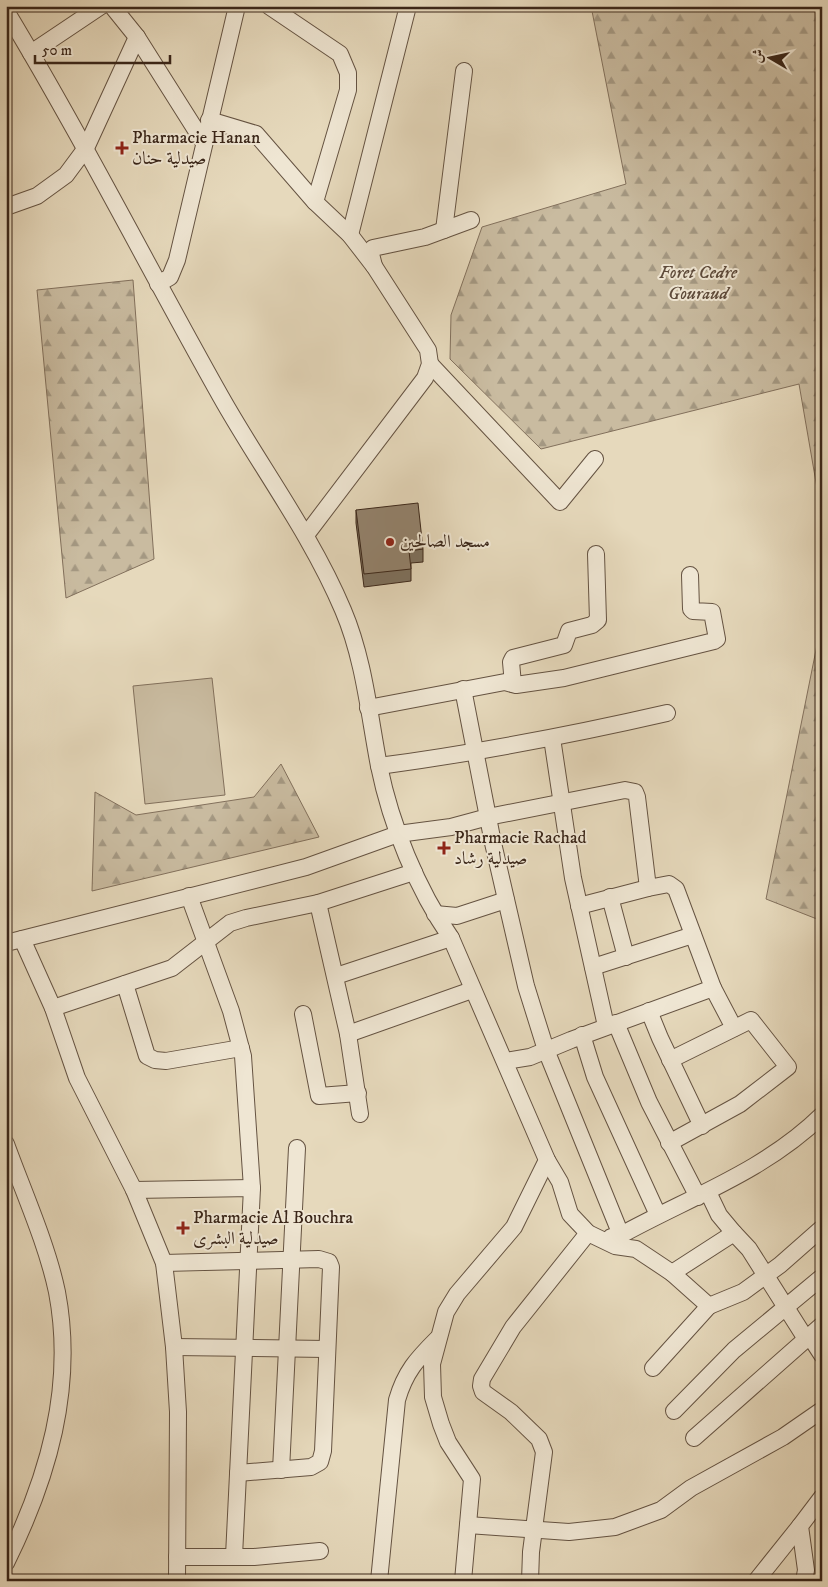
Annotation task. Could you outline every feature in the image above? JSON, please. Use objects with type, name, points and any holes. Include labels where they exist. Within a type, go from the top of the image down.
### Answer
[{"type":"street","points":[[31,53],[101,6]]},
{"type":"street","points":[[112,6],[137,37],[204,143]]},
{"type":"street","points":[[158,284],[170,277],[177,260],[237,6]]},
{"type":"street","points":[[269,6],[340,54],[348,72],[348,90],[315,202]]},
{"type":"street","points":[[350,235],[408,6]]},
{"type":"street","points":[[6,11],[86,148],[223,401],[306,535],[343,610],[355,643],[379,766],[398,834],[434,914],[451,938],[472,990],[506,1060],[547,1160],[560,1182],[570,1214],[594,1236],[615,1246],[636,1249],[672,1273],[709,1306]]},
{"type":"street","points":[[6,206],[37,196],[66,175],[86,148],[137,37]]},
{"type":"street","points":[[444,230],[464,71]]},
{"type":"street","points":[[209,120],[256,134],[315,202],[350,235],[374,266],[428,350],[430,364],[424,378],[306,535]]},
{"type":"street","points":[[374,266],[371,254],[373,248],[425,237],[471,220]]},
{"type":"street","points":[[430,364],[560,502],[595,459]]},
{"type":"street","points":[[514,684],[511,662],[513,658],[564,645],[570,631],[592,625],[598,620],[596,554]]},
{"type":"street","points":[[368,708],[505,682],[514,684],[564,678],[714,641],[717,638],[712,612],[694,611],[691,609],[690,575]]},
{"type":"street","points":[[463,689],[474,752],[526,986],[546,1050],[621,1235]]},
{"type":"street","points":[[379,766],[552,738],[667,713]]},
{"type":"street","points":[[552,738],[564,828],[579,906],[593,967],[612,1024],[669,1143],[703,1194],[749,1249],[786,1307],[812,1333],[822,1355]]},
{"type":"street","points":[[177,1581],[178,1412],[174,1347],[164,1263],[134,1190],[77,1078],[53,1008],[14,941],[306,867],[398,834],[451,827],[561,801],[625,790],[635,792],[648,888]]},
{"type":"street","points":[[53,1008],[172,968],[230,923],[318,903],[414,872]]},
{"type":"street","points":[[579,906],[648,888],[673,885],[713,988],[734,1028]]},
{"type":"street","points":[[189,896],[231,1011],[241,1048],[252,1188],[234,1556]]},
{"type":"street","points":[[610,897],[626,957]]},
{"type":"street","points":[[434,914],[457,916],[506,900]]},
{"type":"street","points":[[318,903],[348,1034],[360,1114]]},
{"type":"street","points":[[593,967],[692,935]]},
{"type":"street","points":[[336,976],[451,938]]},
{"type":"street","points":[[125,984],[148,1056],[155,1060],[166,1061],[241,1048]]},
{"type":"street","points":[[506,1060],[530,1058],[582,1035],[713,988]]},
{"type":"street","points":[[348,1034],[472,990]]},
{"type":"street","points":[[649,1010],[670,1060],[702,1126]]},
{"type":"street","points":[[303,1014],[317,1093],[321,1097],[358,1093]]},
{"type":"street","points":[[669,1143],[740,1104],[788,1067],[751,1020],[670,1060]]},
{"type":"street","points":[[582,1035],[595,1077],[658,1215]]},
{"type":"street","points":[[530,1581],[531,1552],[544,1452],[539,1439],[511,1412],[483,1392],[481,1386],[482,1379],[513,1327],[594,1236],[621,1235],[703,1194],[778,1151],[822,1114]]},
{"type":"street","points":[[6,1144],[37,1227],[56,1290],[62,1330],[62,1379],[56,1428],[42,1478],[10,1545],[6,1563]]},
{"type":"street","points":[[281,1470],[297,1148]]},
{"type":"street","points":[[463,1581],[472,1479],[448,1442],[433,1397],[432,1364],[437,1339],[446,1312],[457,1294],[514,1227],[547,1160]]},
{"type":"street","points":[[134,1190],[252,1188]]},
{"type":"street","points":[[672,1273],[734,1233]]},
{"type":"street","points":[[653,1368],[709,1306],[743,1292],[819,1236]]},
{"type":"street","points":[[164,1263],[319,1259],[329,1262],[331,1267],[322,1457],[315,1466],[238,1473]]},
{"type":"street","points":[[674,1411],[734,1350],[822,1277]]},
{"type":"street","points":[[694,1438],[812,1333]]},
{"type":"street","points":[[379,1581],[397,1400],[403,1380],[418,1358],[437,1339]]},
{"type":"street","points":[[174,1347],[327,1349]]},
{"type":"street","points":[[468,1525],[569,1532],[615,1527],[661,1510],[691,1488],[783,1438],[822,1410]]},
{"type":"street","points":[[756,1581],[822,1497]]},
{"type":"street","points":[[800,1526],[806,1570],[804,1581]]},
{"type":"street","points":[[177,1557],[320,1551]]},
{"type":"green space","name":"Foret Cedre Gouraud","points":[[591,6],[822,6],[822,517],[799,384],[541,449],[450,359],[451,315],[482,227],[626,184]]},
{"type":"green space","points":[[133,280],[154,559],[66,598],[37,290]]},
{"type":"green space","points":[[822,620],[822,921],[766,899]]},
{"type":"green space","points":[[212,678],[225,795],[145,804],[133,686]]},
{"type":"green space","points":[[281,764],[319,837],[92,891],[95,792],[136,815],[254,797]]},
{"type":"building","name":"مسجد الصالحين","points":[[418,503],[423,549],[409,551],[411,569],[364,574],[356,510]]},
{"type":"place","name":"Pharmacie Hanan صيدلية حنان","points":[[122,148]]},
{"type":"place","name":"مسجد الصالحين","points":[[390,542]]},
{"type":"place","name":"Pharmacie Rachad صيدلية رشاد","points":[[444,848]]},
{"type":"place","name":"Pharmacie Al Bouchra صيدلية البشرى","points":[[183,1228]]}]
